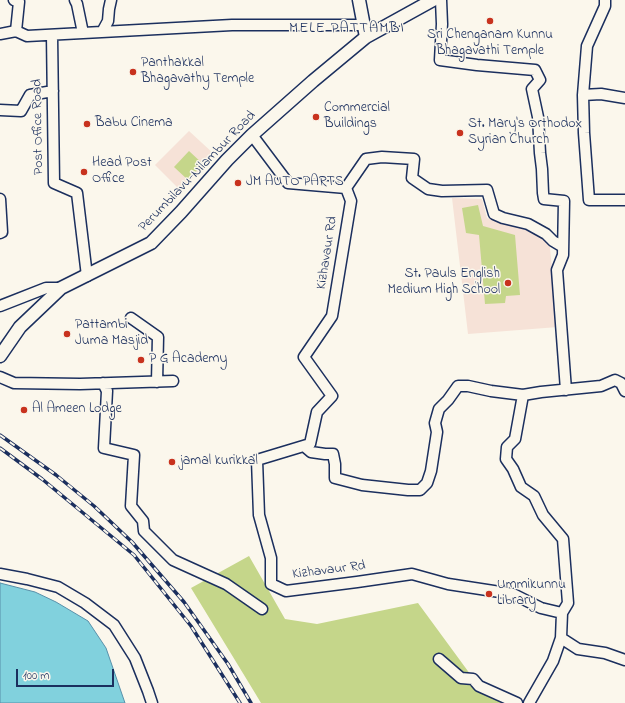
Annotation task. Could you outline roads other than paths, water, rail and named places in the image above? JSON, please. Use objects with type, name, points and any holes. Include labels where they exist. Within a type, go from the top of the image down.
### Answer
[{"type":"main road","points":[[359,0],[365,31]]},
{"type":"main road","name":"Perumbilavu-Nilambur Road","points":[[0,356],[20,327],[61,288],[151,243],[252,135],[313,81],[365,31],[433,0]]},
{"type":"street","points":[[75,0],[83,33]]},
{"type":"street","points":[[102,32],[108,21],[111,0]]},
{"type":"street","points":[[441,0],[442,24],[440,60],[535,70],[540,80],[532,89],[538,117],[544,199],[564,201],[563,254],[557,270],[566,390]]},
{"type":"street","points":[[605,0],[605,6],[587,46],[583,95],[589,200],[625,200]]},
{"type":"street","points":[[16,31],[18,1]]},
{"type":"street","points":[[0,34],[16,31],[27,36],[232,25],[365,31]]},
{"type":"street","name":"Post Office Road","points":[[52,35],[54,183],[77,193],[87,276]]},
{"type":"street","points":[[0,110],[21,111],[30,95],[53,91]]},
{"type":"street","points":[[583,95],[601,94],[625,98]]},
{"type":"street","points":[[252,135],[288,183],[346,188],[366,159],[382,157],[414,159],[412,178],[428,189],[442,191],[487,190],[494,214],[503,218],[528,224],[546,234],[553,241],[563,247]]},
{"type":"street","name":"Kizhavaur Rd","points":[[346,188],[351,201],[332,316],[304,357],[332,396],[317,412],[310,444],[257,460],[259,515],[271,558],[271,584],[286,591],[412,574],[448,584],[513,594],[541,608],[562,613]]},
{"type":"street","points":[[0,199],[2,232],[0,233]]},
{"type":"street","points":[[0,306],[46,288],[61,288]]},
{"type":"street","points":[[131,318],[158,337],[157,382]]},
{"type":"street","points":[[0,377],[14,383],[172,381]]},
{"type":"street","points":[[304,446],[311,452],[333,454],[336,478],[362,485],[420,490],[427,483],[430,471],[437,432],[435,423],[439,409],[448,400],[458,386],[468,386],[491,391],[523,395],[601,386],[615,380],[621,383],[625,391]]},
{"type":"street","points":[[103,383],[107,391],[104,448],[134,455],[131,506],[142,520],[144,531],[173,560],[226,584],[262,609]]},
{"type":"street","points":[[523,395],[516,439],[507,447],[506,459],[513,469],[521,487],[534,496],[542,515],[563,539],[568,603],[562,613],[561,638],[552,660],[529,703]]},
{"type":"street","points":[[0,574],[58,587],[85,603],[114,625],[135,658],[152,703]]},
{"type":"street","points":[[561,638],[578,649],[605,653],[625,660]]},
{"type":"street","points":[[439,659],[461,678],[473,678],[479,686],[517,703]]},
{"type":"water","points":[[0,583],[35,592],[56,602],[88,621],[106,648],[125,703],[0,703]]},
{"type":"railway","points":[[0,435],[56,475],[94,506],[132,542],[184,602],[228,664],[251,703]]},
{"type":"railway","points":[[0,448],[42,479],[134,555],[191,626],[240,703]]},
{"type":"place","name":"Sri Chenganam Kunnu Bhagavathi Temple","points":[[490,21]]},
{"type":"place","name":"Panthakkal Bhagavathy Temple","points":[[133,72]]},
{"type":"place","name":"Commercial Buildings","points":[[316,117]]},
{"type":"place","name":"Babu Cinema","points":[[87,124]]},
{"type":"place","name":"St. Mary's Orthodox Syrian Church","points":[[460,133]]},
{"type":"place","name":"Head Post Office","points":[[84,172]]},
{"type":"place","name":"JM AUTO PARTS","points":[[238,183]]},
{"type":"place","name":"St. Pauls English Medium High School","points":[[508,283]]},
{"type":"place","name":"Pattambi Juma Masjid","points":[[67,334]]},
{"type":"place","name":"P G Academy","points":[[141,360]]},
{"type":"place","name":"Al Ameen Lodge","points":[[24,410]]},
{"type":"place","name":"jamal kurikkal","points":[[172,462]]},
{"type":"place","name":"Ummikunnu Library","points":[[489,594]]},
{"type":"district","name":"MELE PATTAMBI","points":[[347,30]]}]
